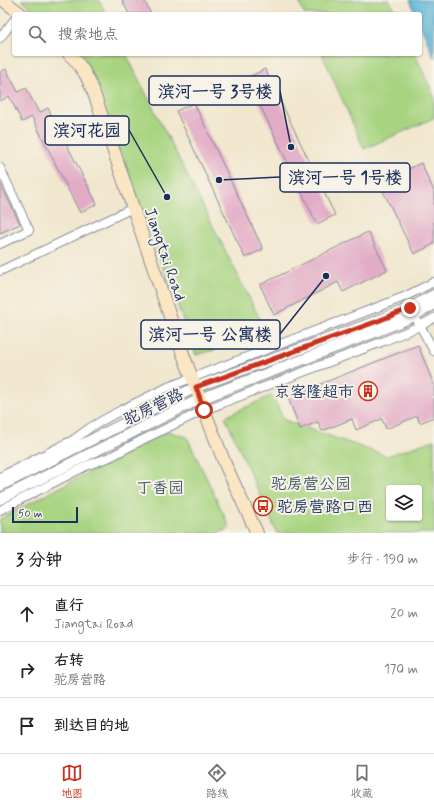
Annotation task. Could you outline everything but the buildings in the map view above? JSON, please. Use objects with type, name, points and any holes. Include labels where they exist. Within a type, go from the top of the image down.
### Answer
[{"type":"main road","points":[[3,0],[15,12]]},
{"type":"main road","name":"Jiangtai Road","points":[[71,56],[82,68],[89,80],[180,346],[225,464],[257,533]]},
{"type":"street","points":[[0,38],[12,23]]},
{"type":"street","points":[[0,168],[29,230],[0,244]]},
{"type":"street","points":[[0,271],[133,208]]},
{"type":"street","points":[[0,477],[73,440],[91,427],[168,386],[194,382],[404,297],[434,282]]},
{"type":"street","name":"驼房营路","points":[[0,499],[167,415],[202,405],[375,332],[412,312],[434,295]]},
{"type":"street","points":[[404,297],[434,351]]},
{"type":"street","name":"驼房营路","points":[[0,486],[194,382],[434,304]]},
{"type":"street","points":[[0,510],[88,465],[110,457],[202,405],[420,326],[434,318]]},
{"type":"green space","points":[[22,0],[99,0],[105,12],[35,12]]},
{"type":"green space","points":[[298,0],[390,0],[395,12],[303,12]]},
{"type":"green space","points":[[82,56],[127,56],[268,335],[196,355],[85,59]]},
{"type":"green space","points":[[323,56],[416,56],[434,96],[434,118],[364,149]]},
{"type":"green space","name":"驼房营公园","points":[[272,395],[284,420],[387,456],[434,440],[434,533],[277,533],[225,417]]},
{"type":"green space","name":"丁香园","points":[[167,431],[187,437],[230,528],[219,533],[0,533],[0,519]]},
{"type":"water","points":[[410,0],[434,0],[434,58],[422,29],[422,12],[415,12]]},
{"type":"place","name":"滨河一号 3号楼","points":[[291,147]]},
{"type":"place","name":"滨河一号 1号楼","points":[[219,180]]},
{"type":"place","name":"滨河花园","points":[[167,197]]},
{"type":"place","name":"滨河一号 公寓楼","points":[[326,276]]},
{"type":"place","name":"京客隆超市","points":[[368,391]]},
{"type":"place","name":"驼房营路口西","points":[[263,506]]},
{"type":"route","points":[[204,410],[196,387],[410,308]]}]
